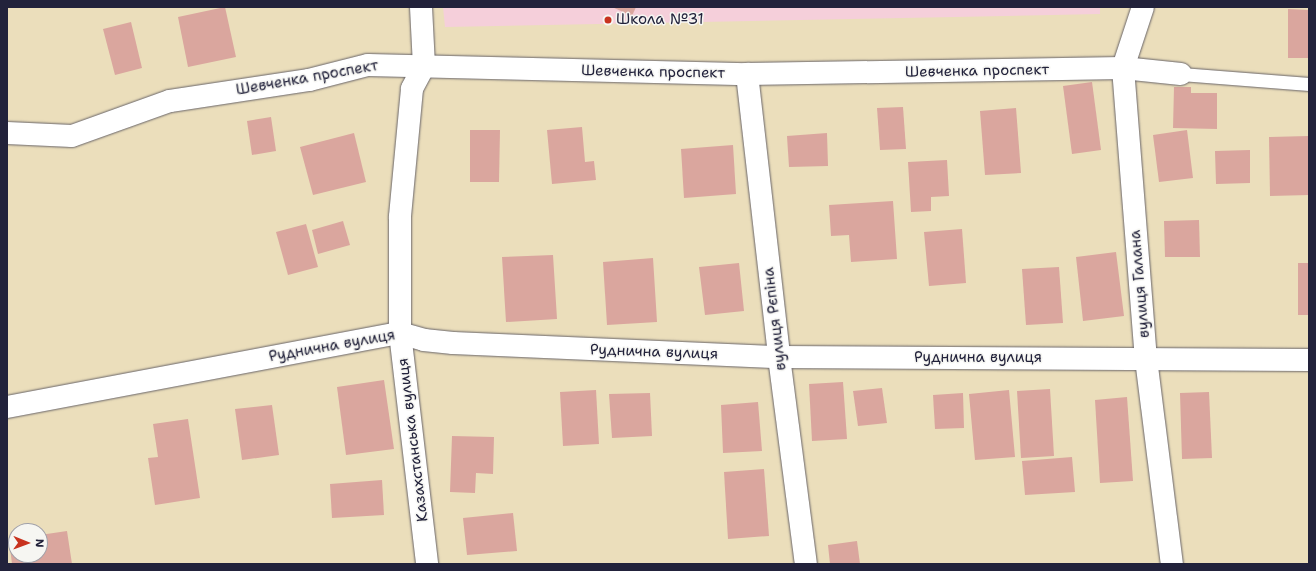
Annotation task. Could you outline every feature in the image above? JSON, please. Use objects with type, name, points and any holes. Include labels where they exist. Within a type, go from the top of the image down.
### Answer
[{"type":"street","points":[[421,7],[424,66]]},
{"type":"street","name":"вулиця Галана","points":[[1143,7],[1123,68],[1146,359],[1172,564]]},
{"type":"street","name":"Шевченка проспект","points":[[7,133],[72,136],[170,100],[308,80],[368,65],[747,74],[1123,68],[1181,74]]},
{"type":"street","name":"Казахстанська вулиця","points":[[424,66],[412,89],[400,217],[400,333],[427,564]]},
{"type":"street","name":"вулиця Рєпіна","points":[[747,74],[779,357],[806,564]]},
{"type":"street","name":"Руднична вулиця","points":[[7,407],[400,333],[424,340],[453,343],[779,357],[1309,360]]},
{"type":"lane","name":"Шевченка проспект","points":[[1181,74],[1309,84]]},
{"type":"shaded area","name":"Школа №31","points":[[443,7],[1100,7],[1100,14],[445,27]]},
{"type":"building","points":[[225,7],[236,57],[188,67],[178,17]]},
{"type":"building","points":[[612,7],[636,7],[632,16]]},
{"type":"building","points":[[1288,9],[1309,10],[1309,58],[1288,58]]},
{"type":"building","points":[[131,22],[142,68],[115,75],[103,29]]},
{"type":"building","points":[[1092,82],[1101,150],[1072,154],[1063,86]]},
{"type":"building","points":[[1174,87],[1191,87],[1191,93],[1217,93],[1217,129],[1173,128]]},
{"type":"building","points":[[903,107],[906,149],[880,150],[877,108]]},
{"type":"building","points":[[1016,108],[1021,173],[985,175],[980,111]]},
{"type":"building","points":[[271,117],[276,151],[252,155],[247,121]]},
{"type":"building","points":[[582,127],[585,162],[594,161],[596,180],[552,184],[547,130]]},
{"type":"building","points":[[470,130],[500,130],[499,182],[470,182]]},
{"type":"building","points":[[1187,130],[1193,178],[1159,182],[1153,135]]},
{"type":"building","points":[[354,133],[366,182],[313,195],[300,147]]},
{"type":"building","points":[[827,133],[828,166],[789,167],[787,136]]},
{"type":"building","points":[[1308,136],[1309,195],[1270,196],[1269,137]]},
{"type":"building","points":[[733,145],[736,194],[684,198],[681,149]]},
{"type":"building","points":[[1250,150],[1250,183],[1216,184],[1215,151]]},
{"type":"building","points":[[947,160],[949,196],[931,197],[931,211],[911,212],[908,162]]},
{"type":"building","points":[[893,201],[897,259],[851,262],[849,235],[831,236],[829,205]]},
{"type":"building","points":[[1199,220],[1200,257],[1165,257],[1164,221]]},
{"type":"building","points":[[343,221],[350,245],[318,254],[312,230]]},
{"type":"building","points":[[306,224],[318,267],[288,275],[276,232]]},
{"type":"building","points":[[962,229],[966,283],[929,286],[924,232]]},
{"type":"building","points":[[1116,252],[1124,316],[1083,321],[1076,257]]},
{"type":"building","points":[[553,255],[557,319],[506,322],[502,257]]},
{"type":"building","points":[[653,258],[657,322],[607,325],[603,262]]},
{"type":"building","points":[[739,263],[744,311],[705,315],[699,267]]},
{"type":"building","points":[[1298,263],[1309,263],[1309,315],[1298,315]]},
{"type":"building","points":[[1059,267],[1063,323],[1026,325],[1022,269]]},
{"type":"building","points":[[384,380],[394,449],[346,455],[337,387]]},
{"type":"building","points":[[843,382],[847,439],[812,441],[809,384]]},
{"type":"building","points":[[882,388],[887,423],[858,426],[853,391]]},
{"type":"building","points":[[1050,389],[1054,456],[1021,458],[1017,391]]},
{"type":"building","points":[[596,390],[599,444],[563,446],[560,392]]},
{"type":"building","points":[[1009,390],[1015,457],[975,460],[969,394]]},
{"type":"building","points":[[1209,392],[1212,458],[1182,459],[1180,393]]},
{"type":"building","points":[[650,393],[652,436],[612,438],[609,394]]},
{"type":"building","points":[[963,393],[964,428],[935,429],[933,395]]},
{"type":"building","points":[[1127,397],[1133,481],[1100,483],[1095,400]]},
{"type":"building","points":[[758,402],[762,451],[723,453],[721,405]]},
{"type":"building","points":[[272,405],[279,455],[242,460],[235,409]]},
{"type":"building","points":[[188,419],[200,498],[155,505],[148,458],[158,457],[153,424]]},
{"type":"building","points":[[452,436],[494,437],[493,474],[476,473],[475,493],[450,492]]},
{"type":"building","points":[[1072,457],[1075,492],[1025,495],[1022,461]]},
{"type":"building","points":[[764,469],[769,536],[728,539],[724,472]]},
{"type":"building","points":[[382,480],[384,515],[332,518],[330,484]]},
{"type":"building","points":[[513,513],[517,551],[467,555],[463,518]]},
{"type":"building","points":[[67,531],[72,564],[12,564],[48,563],[48,534]]},
{"type":"building","points":[[857,541],[860,564],[830,564],[828,545]]},
{"type":"place","name":"Школа №31","points":[[608,20]]}]
